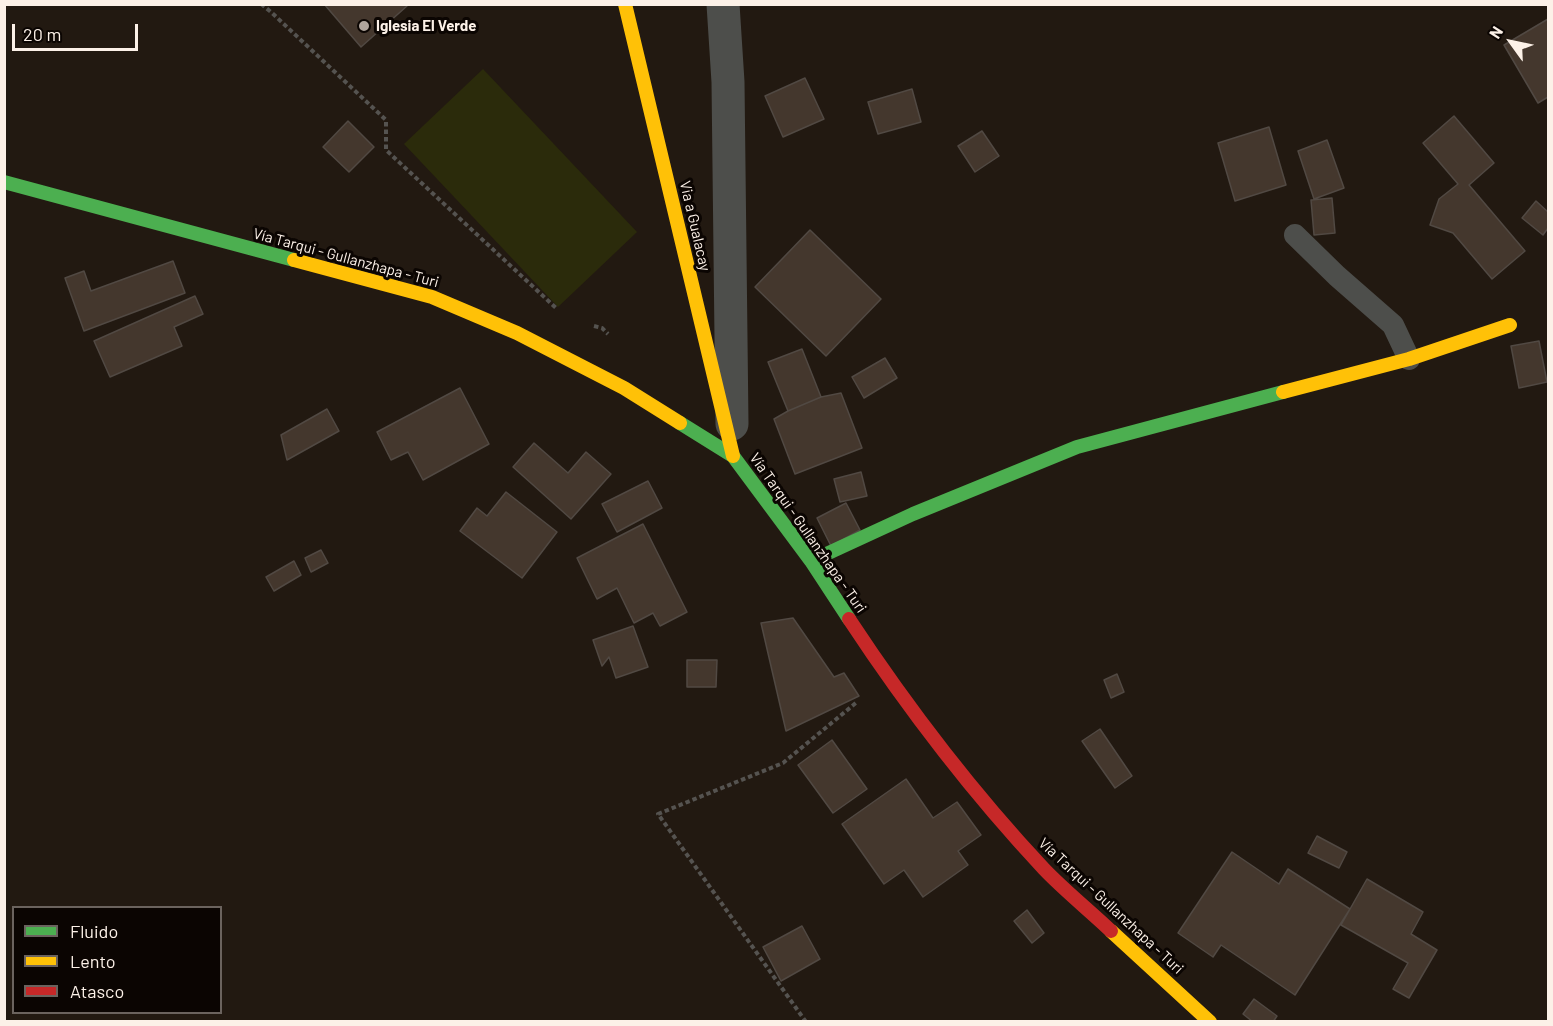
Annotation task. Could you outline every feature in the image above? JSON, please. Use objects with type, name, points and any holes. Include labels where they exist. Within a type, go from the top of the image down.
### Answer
[{"type":"main road","name":"Via a Gualacay","points":[[625,4],[733,456]]},
{"type":"main road","name":"Vía Tarqui - Gullanzhapa - Turi","points":[[4,182],[432,297],[517,333],[624,388],[733,456],[811,561],[887,677],[988,806],[1045,870],[1210,1022]]},
{"type":"main road","points":[[811,561],[913,514],[1077,447],[1409,359],[1509,325]]},
{"type":"street","points":[[723,4],[728,82],[733,456]]},
{"type":"lane","points":[[1295,235],[1393,325],[1409,359]]},
{"type":"path","points":[[261,4],[386,120],[386,150],[556,308],[559,318]]},
{"type":"path","points":[[591,326],[602,328],[610,336]]},
{"type":"path","points":[[806,1022],[658,814],[783,763],[887,677]]},
{"type":"shaded area","points":[[483,69],[637,232],[558,307],[404,144]]},
{"type":"building","name":"Iglesia El Verde","points":[[324,4],[406,4],[407,6],[361,47]]},
{"type":"building","points":[[1548,19],[1548,97],[1538,103],[1504,45]]},
{"type":"building","points":[[805,78],[824,119],[783,137],[765,96]]},
{"type":"building","points":[[912,89],[921,122],[878,134],[868,102]]},
{"type":"building","points":[[1454,116],[1494,163],[1469,185],[1525,251],[1492,279],[1453,233],[1430,225],[1439,199],[1458,184],[1423,143]]},
{"type":"building","points":[[348,121],[374,147],[349,172],[323,147]]},
{"type":"building","points":[[1269,127],[1286,185],[1235,201],[1218,143]]},
{"type":"building","points":[[982,131],[999,156],[975,172],[958,146]]},
{"type":"building","points":[[1327,140],[1344,188],[1314,199],[1298,151]]},
{"type":"building","points":[[1332,198],[1335,233],[1314,235],[1311,200]]},
{"type":"building","points":[[1536,201],[1548,212],[1548,228],[1543,235],[1522,218]]},
{"type":"building","points":[[810,230],[881,299],[826,356],[755,287]]},
{"type":"building","points":[[173,261],[185,293],[84,331],[65,278],[84,271],[91,291]]},
{"type":"building","points":[[195,296],[203,314],[174,327],[182,346],[110,377],[94,341]]},
{"type":"building","points":[[1539,341],[1547,382],[1519,388],[1511,346]]},
{"type":"building","points":[[802,349],[821,397],[788,411],[768,362]]},
{"type":"building","points":[[885,358],[897,378],[864,398],[852,377]]},
{"type":"building","points":[[460,388],[489,444],[423,480],[408,452],[391,460],[377,432]]},
{"type":"building","points":[[841,393],[862,448],[795,474],[774,419],[821,397]]},
{"type":"building","points":[[327,409],[339,431],[287,460],[281,435]]},
{"type":"building","points":[[534,443],[568,473],[586,452],[611,474],[571,519],[513,467]]},
{"type":"building","points":[[861,472],[867,496],[840,502],[834,479]]},
{"type":"building","points":[[648,481],[662,508],[617,532],[602,504]]},
{"type":"building","points":[[506,492],[557,532],[522,578],[460,531],[477,508],[487,516]]},
{"type":"building","points":[[846,503],[860,530],[831,546],[817,518]]},
{"type":"building","points":[[643,524],[687,612],[660,626],[653,613],[634,623],[617,588],[597,599],[577,558]]},
{"type":"building","points":[[321,550],[328,563],[311,572],[305,558]]},
{"type":"building","points":[[294,561],[301,575],[274,591],[266,577]]},
{"type":"building","points":[[793,618],[834,677],[844,673],[859,696],[786,731],[761,623]]},
{"type":"building","points":[[633,626],[648,667],[616,678],[609,657],[602,666],[593,640]]},
{"type":"building","points":[[687,660],[717,660],[716,687],[687,687]]},
{"type":"building","points":[[1117,674],[1124,692],[1111,698],[1104,680]]},
{"type":"building","points":[[1100,729],[1132,776],[1115,788],[1082,741]]},
{"type":"building","points":[[832,740],[867,789],[833,813],[798,765]]},
{"type":"building","points":[[906,779],[933,818],[957,802],[981,835],[958,851],[968,865],[923,897],[904,870],[884,884],[842,824]]},
{"type":"building","points":[[1317,836],[1347,852],[1339,868],[1308,853]]},
{"type":"building","points":[[1232,852],[1279,884],[1288,869],[1350,909],[1295,995],[1221,945],[1213,957],[1178,933]]},
{"type":"building","points":[[1367,879],[1423,912],[1411,934],[1437,950],[1409,998],[1393,989],[1408,963],[1341,925]]},
{"type":"building","points":[[1027,910],[1044,933],[1032,943],[1014,921]]},
{"type":"building","points":[[802,926],[820,959],[781,981],[763,947]]},
{"type":"building","points":[[1254,999],[1277,1016],[1273,1022],[1253,1022],[1243,1014]]},
{"type":"traffic: fast","points":[[4,182],[294,260]]},
{"type":"traffic: fast","points":[[811,561],[913,514],[1077,447],[1283,392]]},
{"type":"traffic: fast","points":[[680,423],[733,456],[811,561],[849,619]]},
{"type":"traffic: slow","points":[[625,4],[733,456]]},
{"type":"traffic: slow","points":[[294,260],[432,297],[517,333],[624,388],[680,423]]},
{"type":"traffic: slow","points":[[1283,392],[1409,359],[1510,325]]},
{"type":"traffic: slow","points":[[1111,931],[1210,1022]]},
{"type":"traffic: jam","points":[[849,619],[917,716],[991,810],[1052,877],[1111,931]]},
{"type":"place","name":"Iglesia El Verde","points":[[364,26]]}]
